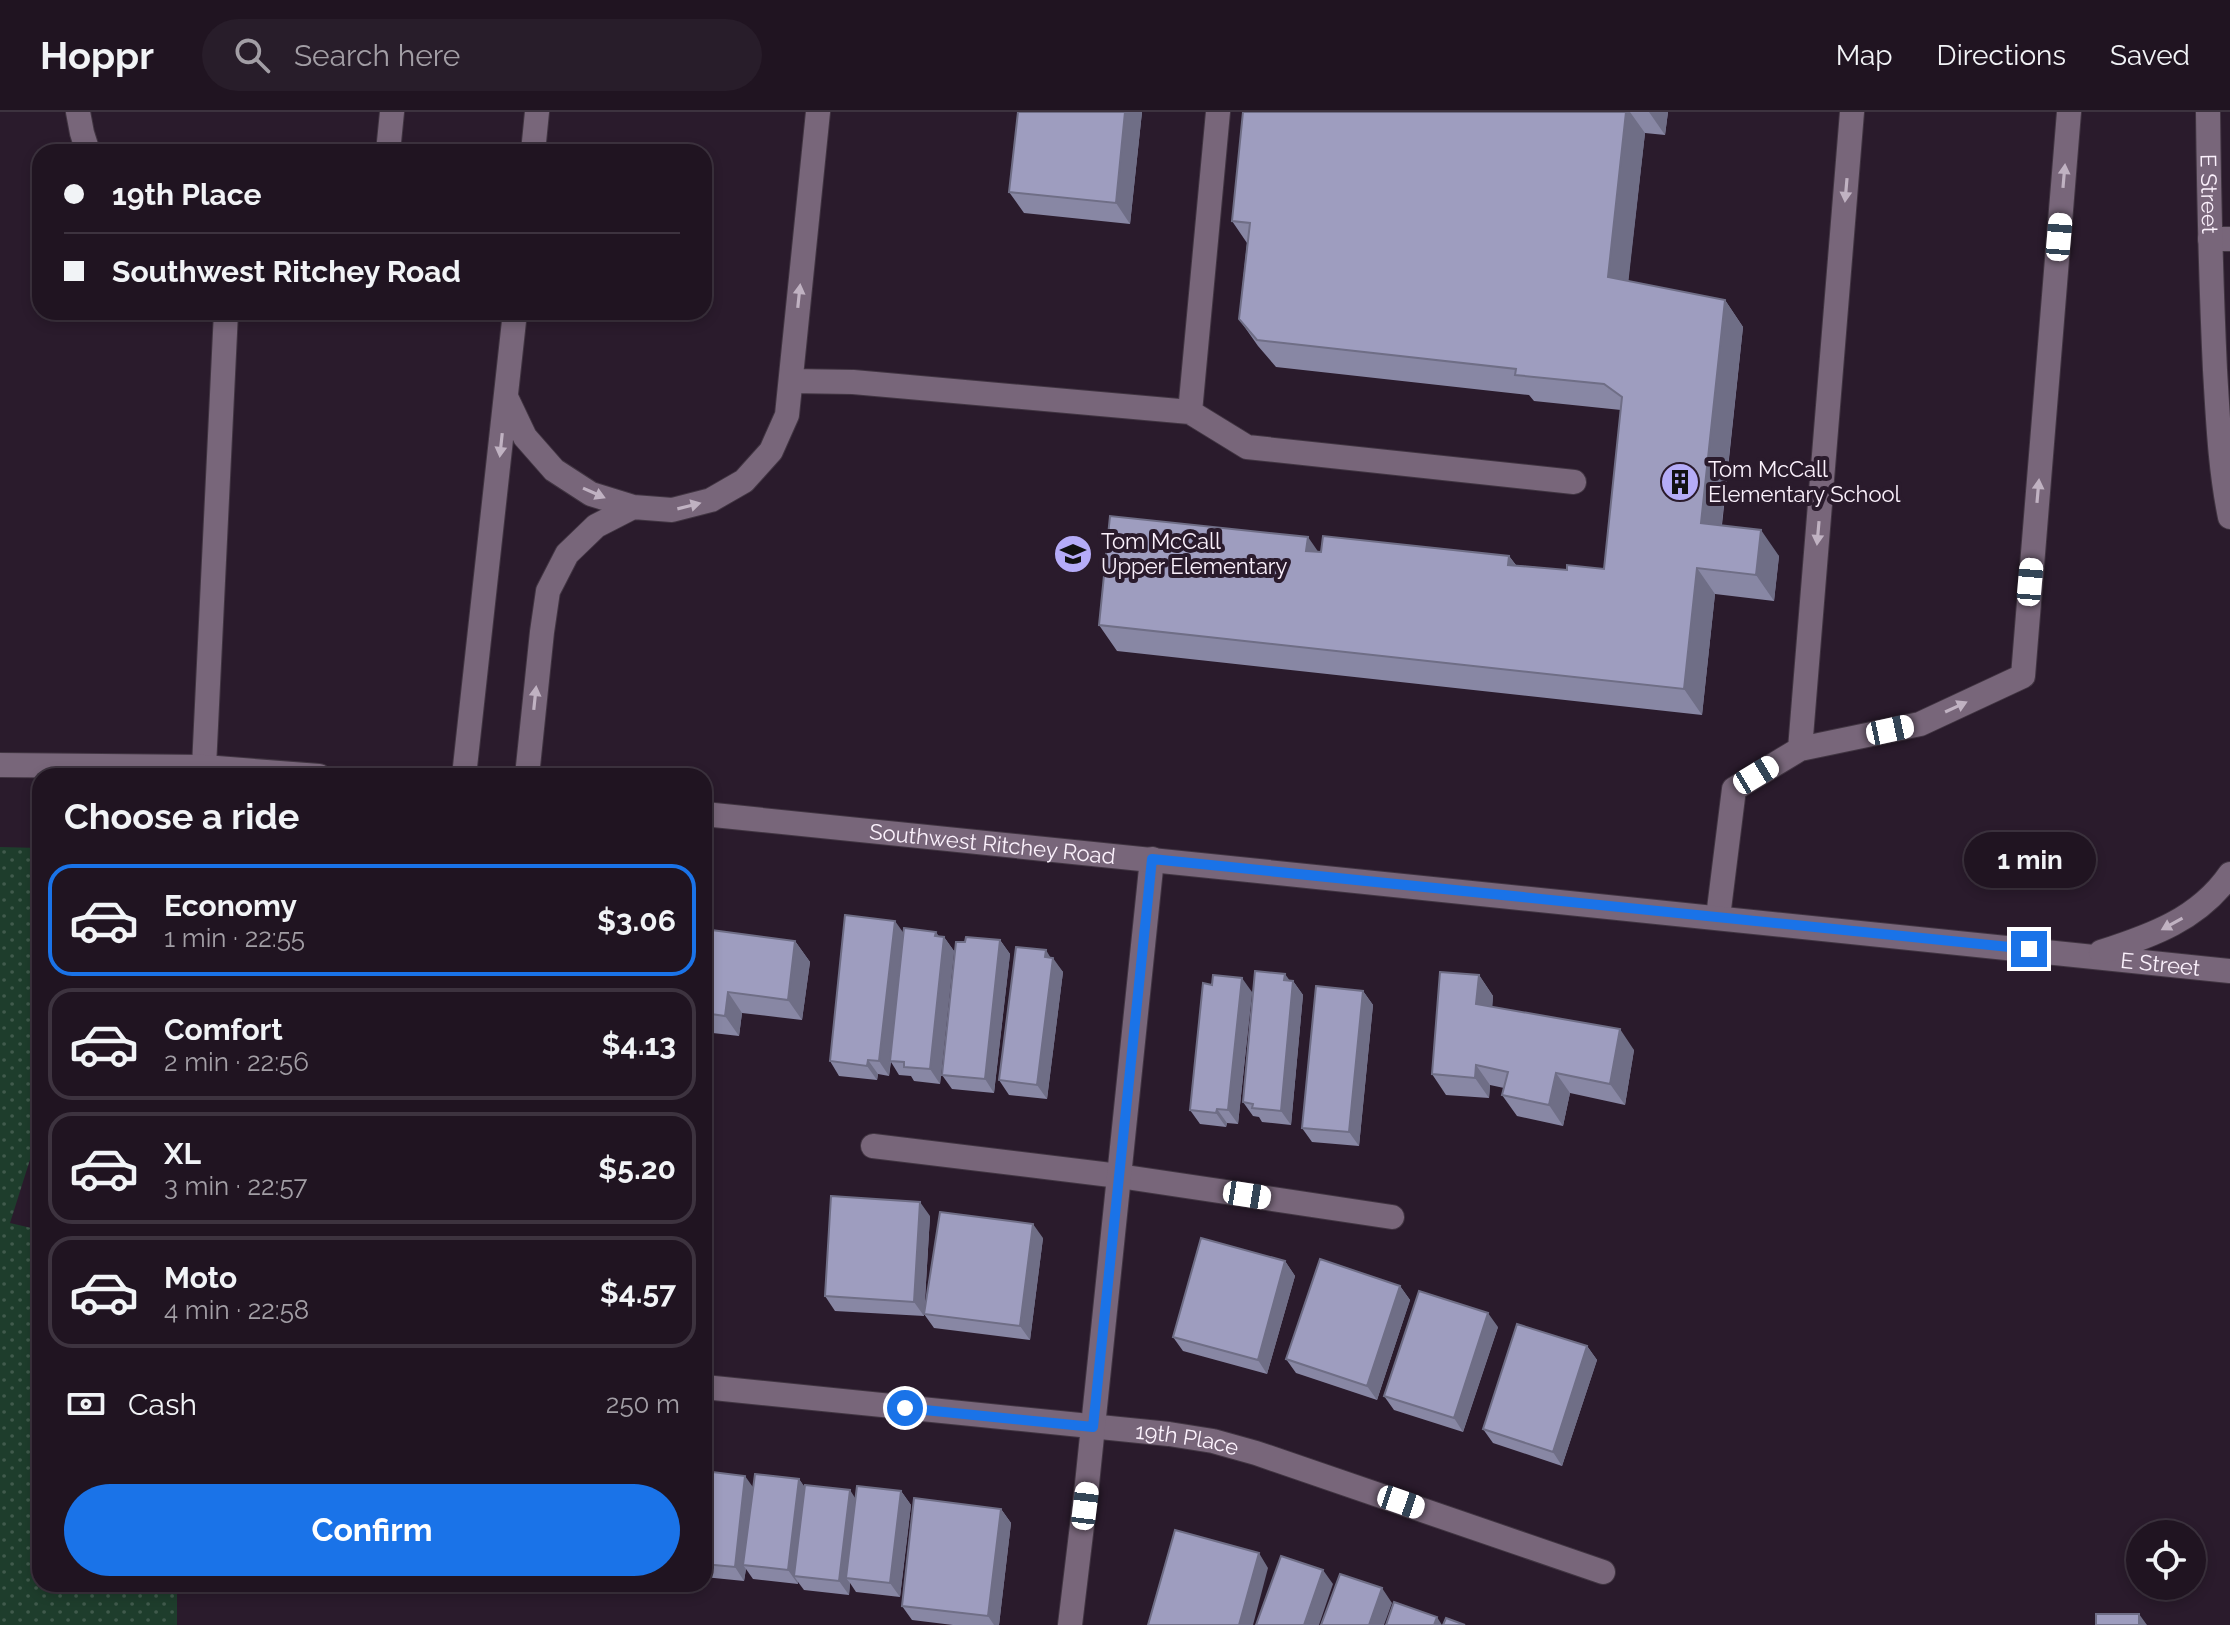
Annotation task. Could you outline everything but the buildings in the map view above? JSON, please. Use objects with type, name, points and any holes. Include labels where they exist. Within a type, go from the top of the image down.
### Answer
[{"type":"street","points":[[78,112],[85,144]]},
{"type":"street","points":[[389,144],[392,112]]},
{"type":"street","points":[[534,144],[537,112]]},
{"type":"street","points":[[506,397],[525,437],[554,470],[591,494],[633,507],[672,510],[711,500],[744,481],[771,451],[787,415],[818,112]]},
{"type":"street","points":[[1190,412],[1218,112]]},
{"type":"street","points":[[1800,749],[1852,112]]},
{"type":"street","points":[[1718,917],[1734,789],[1800,749],[1920,724],[2023,676],[2069,112]]},
{"type":"street","name":"E Street","points":[[2208,112],[2220,239],[2218,422],[2230,517]]},
{"type":"street","points":[[204,767],[226,320]]},
{"type":"street","points":[[465,768],[514,320]]},
{"type":"street","points":[[791,381],[853,382],[1190,412],[1247,447],[1574,482]]},
{"type":"street","points":[[528,768],[548,591],[567,554],[596,526],[633,507]]},
{"type":"street","points":[[0,765],[217,768]]},
{"type":"street","name":"Southwest Ritchey Road","points":[[712,815],[2091,955]]},
{"type":"street","points":[[1070,1625],[1152,859]]},
{"type":"street","points":[[2091,955],[2150,936],[2192,913],[2221,887],[2230,874]]},
{"type":"street","name":"E Street","points":[[2091,955],[2230,971]]},
{"type":"street","points":[[873,1146],[1119,1176],[1392,1217]]},
{"type":"street","name":"19th Place","points":[[712,1388],[1213,1441],[1603,1572]]},
{"type":"green space","points":[[0,847],[32,848],[32,1153],[10,1223],[32,1228],[32,1592],[177,1592],[177,1625],[0,1625]]},
{"type":"place","name":"Tom McCall Elementary School","points":[[1680,482]]},
{"type":"place","name":"Tom McCall Upper Elementary","points":[[1073,554]]},
{"type":"route","points":[[905,1408],[1093,1427],[1152,859],[2029,949]]}]
